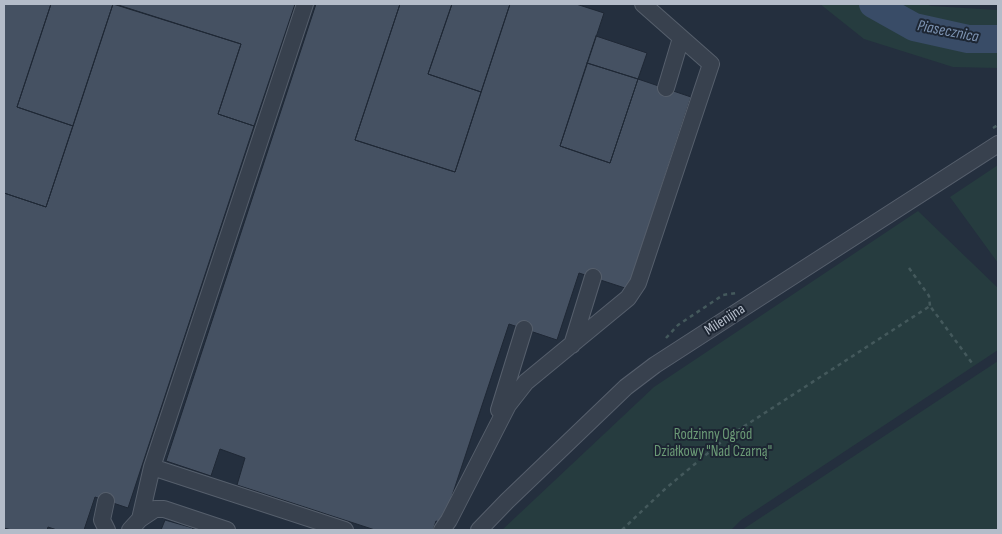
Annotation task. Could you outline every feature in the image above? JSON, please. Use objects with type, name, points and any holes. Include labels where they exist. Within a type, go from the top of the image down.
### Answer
[{"type":"street","points":[[135,524],[152,467],[305,4]]},
{"type":"street","points":[[442,530],[450,520],[508,405],[526,382],[628,298],[638,283],[711,64],[642,4]]},
{"type":"street","points":[[666,88],[681,38]]},
{"type":"street","name":"Milenijna","points":[[479,530],[626,387],[743,308],[998,144]]},
{"type":"street","points":[[572,345],[593,278]]},
{"type":"street","points":[[491,439],[524,329]]},
{"type":"street","points":[[152,467],[345,530]]},
{"type":"street","points":[[100,520],[106,501]]},
{"type":"street","points":[[135,524],[155,509],[164,509],[227,530]]},
{"type":"path","points":[[909,268],[929,296],[930,306],[972,363]]},
{"type":"path","points":[[622,530],[665,489],[726,438],[930,306]]},
{"type":"green space","points":[[820,4],[926,4],[931,6],[998,10],[998,68],[953,67],[864,39]]},
{"type":"green space","points":[[998,165],[998,263],[950,197]]},
{"type":"green space","name":"Rodzinny Ogród Działkowy \"Nad Czarną\"","points":[[918,211],[998,288],[998,350],[741,520],[731,530],[502,530],[654,387]]},
{"type":"green space","points":[[998,361],[998,530],[743,530],[745,528]]},
{"type":"building","points":[[4,4],[51,4],[17,107],[73,126],[46,207],[4,193]]},
{"type":"building","points":[[51,4],[113,4],[73,126],[17,107]]},
{"type":"building","points":[[113,4],[241,44],[218,114],[254,126],[128,508],[95,497],[84,530],[57,530],[48,527],[47,530],[12,530],[4,528],[4,193],[46,207]]},
{"type":"building","points":[[115,4],[295,4],[254,126],[218,114],[241,44]]},
{"type":"building","points":[[316,4],[400,4],[355,140],[455,172],[510,4],[576,4],[604,13],[560,146],[610,163],[638,79],[691,97],[628,289],[579,273],[557,340],[509,324],[443,523],[436,521],[433,530],[375,530],[237,485],[245,458],[220,449],[211,476],[166,461]]},
{"type":"building","points":[[400,4],[452,4],[428,74],[481,92],[455,172],[355,140]]},
{"type":"building","points":[[452,4],[510,4],[481,92],[428,74]]},
{"type":"building","points":[[596,36],[647,53],[638,79],[587,63]]},
{"type":"building","points":[[587,63],[638,79],[610,163],[560,146]]},
{"type":"building","points":[[165,520],[193,528],[192,530],[161,530]]},
{"type":"waterway","name":"Piasecznica","points":[[873,4],[914,27],[968,39],[998,39]]}]
